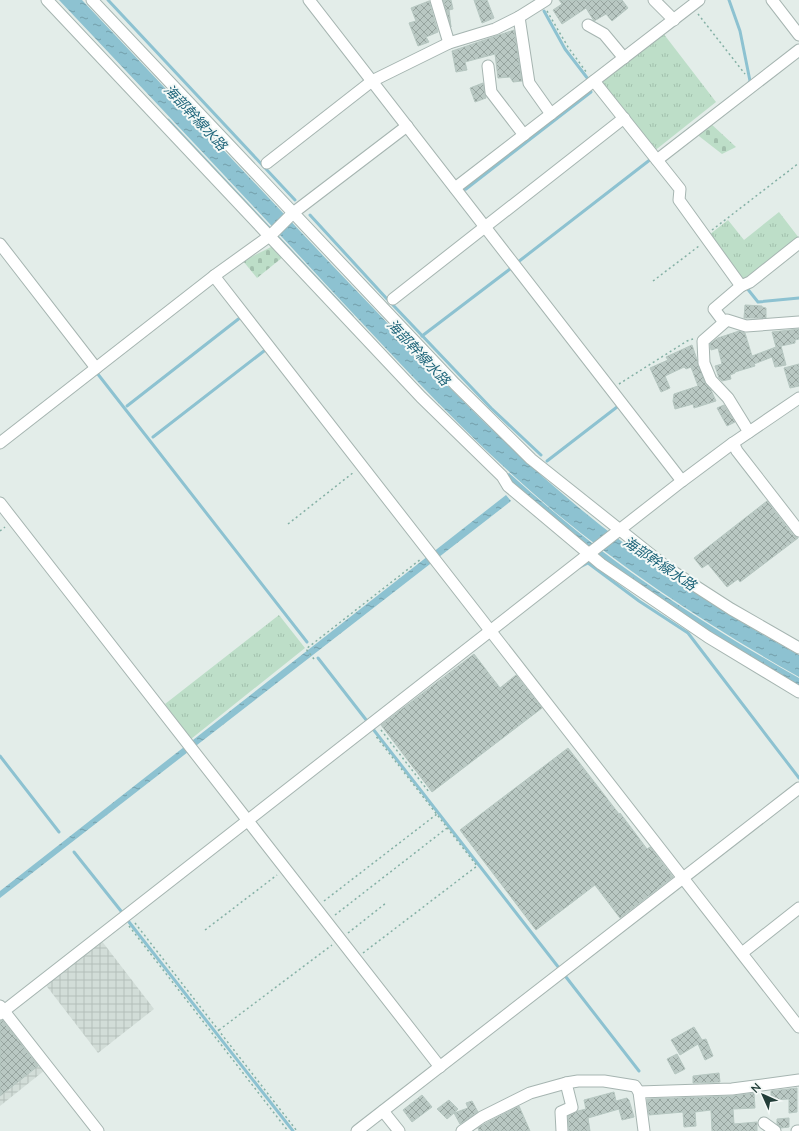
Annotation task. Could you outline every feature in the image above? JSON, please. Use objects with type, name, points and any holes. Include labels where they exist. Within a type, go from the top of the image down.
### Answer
[{"type":"street","points":[[47,0],[421,397],[502,476],[508,486],[589,553],[708,637],[799,692]]},
{"type":"street","points":[[92,0],[455,384],[531,459],[669,569],[725,605],[799,648]]},
{"type":"street","points":[[309,0],[682,481]]},
{"type":"street","points":[[436,0],[449,43]]},
{"type":"street","points":[[654,0],[674,20]]},
{"type":"street","points":[[772,0],[799,35]]},
{"type":"street","points":[[267,164],[372,81],[449,43],[495,29],[519,17],[544,1]]},
{"type":"street","points":[[455,188],[696,3]]},
{"type":"street","points":[[519,17],[525,50],[528,83],[551,114]]},
{"type":"street","points":[[588,25],[594,30],[604,34],[624,58]]},
{"type":"street","points":[[657,160],[799,50]]},
{"type":"street","points":[[488,66],[491,92],[524,135]]},
{"type":"street","points":[[594,81],[680,189],[679,200],[741,286]]},
{"type":"street","points":[[393,299],[624,118]]},
{"type":"street","points":[[0,442],[214,276],[270,235],[293,213],[407,126]]},
{"type":"street","points":[[723,322],[714,309],[741,286],[750,282],[799,243]]},
{"type":"street","points":[[0,244],[96,368]]},
{"type":"street","points":[[214,276],[799,1027]]},
{"type":"street","points":[[749,432],[728,398],[711,380],[704,363],[703,341],[727,320],[746,326],[799,322]]},
{"type":"street","points":[[98,1131],[1,1010],[372,725],[682,481],[733,443],[799,398]]},
{"type":"street","points":[[733,443],[736,451],[799,531]]},
{"type":"street","points":[[0,503],[440,1067]]},
{"type":"street","points":[[357,1131],[799,788]]},
{"type":"street","points":[[742,953],[799,908]]},
{"type":"street","points":[[639,1092],[732,1089],[799,1080]]},
{"type":"street","points":[[462,1131],[482,1117],[530,1093],[578,1081],[604,1081],[635,1086],[639,1092],[644,1131]]},
{"type":"street","points":[[562,1131],[561,1112],[572,1107],[566,1083]]},
{"type":"street","points":[[383,1111],[398,1131]]},
{"type":"street","points":[[764,1123],[775,1131]]},
{"type":"path","points":[[544,1],[568,47],[594,81]]},
{"type":"path","points":[[696,3],[745,74]]},
{"type":"path","points":[[653,281],[799,162]]},
{"type":"path","points":[[611,389],[687,341],[697,338],[703,341]]},
{"type":"path","points":[[288,524],[362,466]]},
{"type":"path","points":[[313,658],[307,650],[432,556]]},
{"type":"path","points":[[372,725],[429,792]]},
{"type":"path","points":[[355,959],[477,866],[447,828],[372,725]]},
{"type":"path","points":[[315,908],[437,814]]},
{"type":"path","points":[[326,922],[447,828]]},
{"type":"path","points":[[205,930],[285,869]]},
{"type":"path","points":[[219,1030],[386,903]]},
{"type":"path","points":[[125,916],[219,1030],[297,1131]]},
{"type":"path","points":[[125,916],[288,1131]]},
{"type":"shaded area","points":[[101,940],[154,1009],[98,1053],[45,984]]},
{"type":"shaded area","points":[[0,1018],[4,1018],[45,1070],[0,1106]]},
{"type":"green space","points":[[663,33],[716,102],[653,152],[599,83]]},
{"type":"green space","points":[[709,122],[736,147],[722,154],[695,133]]},
{"type":"green space","points":[[779,212],[799,238],[744,283],[709,235],[728,220],[744,240]]},
{"type":"green space","points":[[273,246],[283,257],[257,278],[243,261]]},
{"type":"green space","points":[[279,615],[305,648],[191,739],[165,704]]},
{"type":"water","points":[[59,0],[82,0],[414,351],[469,407],[527,462],[585,513],[644,558],[705,599],[799,655],[799,677],[736,640],[643,579],[584,536],[524,486],[463,428],[405,368]]},
{"type":"water","points":[[509,473],[566,522],[625,568],[698,618],[799,678],[799,686],[692,622],[599,557],[512,485],[506,475]]},
{"type":"water","points":[[506,495],[511,501],[506,505],[0,898],[0,891]]},
{"type":"building","points":[[443,0],[451,0],[453,9],[449,10],[451,27]]},
{"type":"building","points":[[474,0],[487,0],[494,18],[482,23]]},
{"type":"building","points":[[559,0],[622,0],[628,8],[612,21],[606,14],[594,21],[586,8],[562,24],[553,10],[562,4]]},
{"type":"building","points":[[429,1],[438,32],[426,37],[429,42],[418,46],[409,23],[416,21],[411,8]]},
{"type":"building","points":[[514,30],[522,81],[513,82],[510,77],[498,78],[495,54],[465,62],[467,70],[456,72],[452,51]]},
{"type":"building","points":[[483,83],[486,98],[475,102],[470,88]]},
{"type":"building","points":[[745,305],[762,306],[766,308],[766,318],[744,318]]},
{"type":"building","points":[[799,329],[799,339],[795,340],[795,343],[781,346],[786,365],[775,367],[772,357],[754,364],[755,366],[735,372],[730,375],[731,379],[722,381],[719,378],[715,366],[722,364],[718,348],[711,350],[710,344],[718,338],[739,331],[745,333],[752,356],[776,347],[772,332]]},
{"type":"building","points":[[692,345],[705,383],[711,390],[716,401],[694,408],[693,404],[675,409],[673,401],[674,394],[698,386],[691,367],[686,369],[684,367],[665,376],[670,388],[661,392],[650,368],[668,360],[666,357]]},
{"type":"building","points":[[799,364],[799,386],[790,388],[784,368]]},
{"type":"building","points":[[724,405],[735,422],[727,426],[717,408]]},
{"type":"building","points":[[767,501],[793,535],[798,538],[740,582],[738,579],[727,587],[708,564],[702,568],[694,558]]},
{"type":"building","points":[[474,654],[500,688],[516,675],[542,708],[432,792],[381,725]]},
{"type":"building","points":[[568,748],[647,849],[650,847],[673,877],[620,918],[595,885],[536,930],[460,830]]},
{"type":"building","points":[[2,1020],[38,1066],[0,1096],[0,1021]]},
{"type":"building","points":[[694,1027],[702,1040],[706,1039],[713,1056],[705,1060],[698,1044],[680,1055],[671,1040]]},
{"type":"building","points":[[677,1054],[685,1069],[675,1074],[667,1059]]},
{"type":"building","points":[[719,1073],[720,1082],[693,1083],[693,1076]]},
{"type":"building","points":[[797,1088],[797,1112],[789,1113],[789,1099],[771,1100],[771,1091]]},
{"type":"building","points":[[614,1092],[616,1101],[627,1098],[629,1100],[634,1117],[622,1120],[619,1109],[588,1118],[590,1131],[569,1131],[568,1116],[586,1109],[584,1100]]},
{"type":"building","points":[[754,1093],[755,1108],[733,1109],[734,1124],[757,1122],[757,1131],[712,1131],[711,1110],[695,1112],[696,1126],[684,1127],[683,1112],[649,1115],[647,1099],[732,1096]]},
{"type":"building","points":[[422,1095],[432,1107],[412,1122],[403,1110]]},
{"type":"building","points":[[449,1100],[458,1109],[447,1119],[437,1109]]},
{"type":"building","points":[[472,1101],[478,1112],[460,1124],[454,1113],[468,1108],[466,1103]]},
{"type":"building","points":[[519,1106],[530,1131],[479,1131],[478,1128],[486,1123]]},
{"type":"building","points":[[789,1118],[789,1127],[781,1128],[777,1124],[777,1119]]},
{"type":"waterway","points":[[108,0],[295,200]]},
{"type":"waterway","points":[[729,0],[740,31],[750,81],[748,84]]},
{"type":"waterway","points":[[544,11],[565,49],[588,79]]},
{"type":"waterway","points":[[462,190],[466,189],[591,92]]},
{"type":"waterway","points":[[168,120],[352,316]]},
{"type":"waterway","points":[[518,262],[651,159]]},
{"type":"waterway","points":[[310,215],[387,299]]},
{"type":"waterway","name":"海部幹線水路","points":[[422,336],[510,269]]},
{"type":"waterway","points":[[746,287],[758,302],[799,298]]},
{"type":"waterway","name":"海部幹線水路","points":[[393,305],[491,408],[541,455]]},
{"type":"waterway","points":[[127,406],[241,317]]},
{"type":"waterway","points":[[153,437],[264,351]]},
{"type":"waterway","points":[[97,373],[307,642]]},
{"type":"waterway","points":[[547,461],[617,407]]},
{"type":"waterway","points":[[580,567],[588,563],[639,601],[688,633],[799,778]]},
{"type":"waterway","points":[[318,658],[367,721]]},
{"type":"waterway","points":[[373,729],[559,968]]},
{"type":"waterway","points":[[0,756],[59,832]]},
{"type":"waterway","points":[[74,852],[121,911]]},
{"type":"waterway","points":[[129,922],[293,1131]]},
{"type":"waterway","points":[[566,977],[639,1071]]}]
